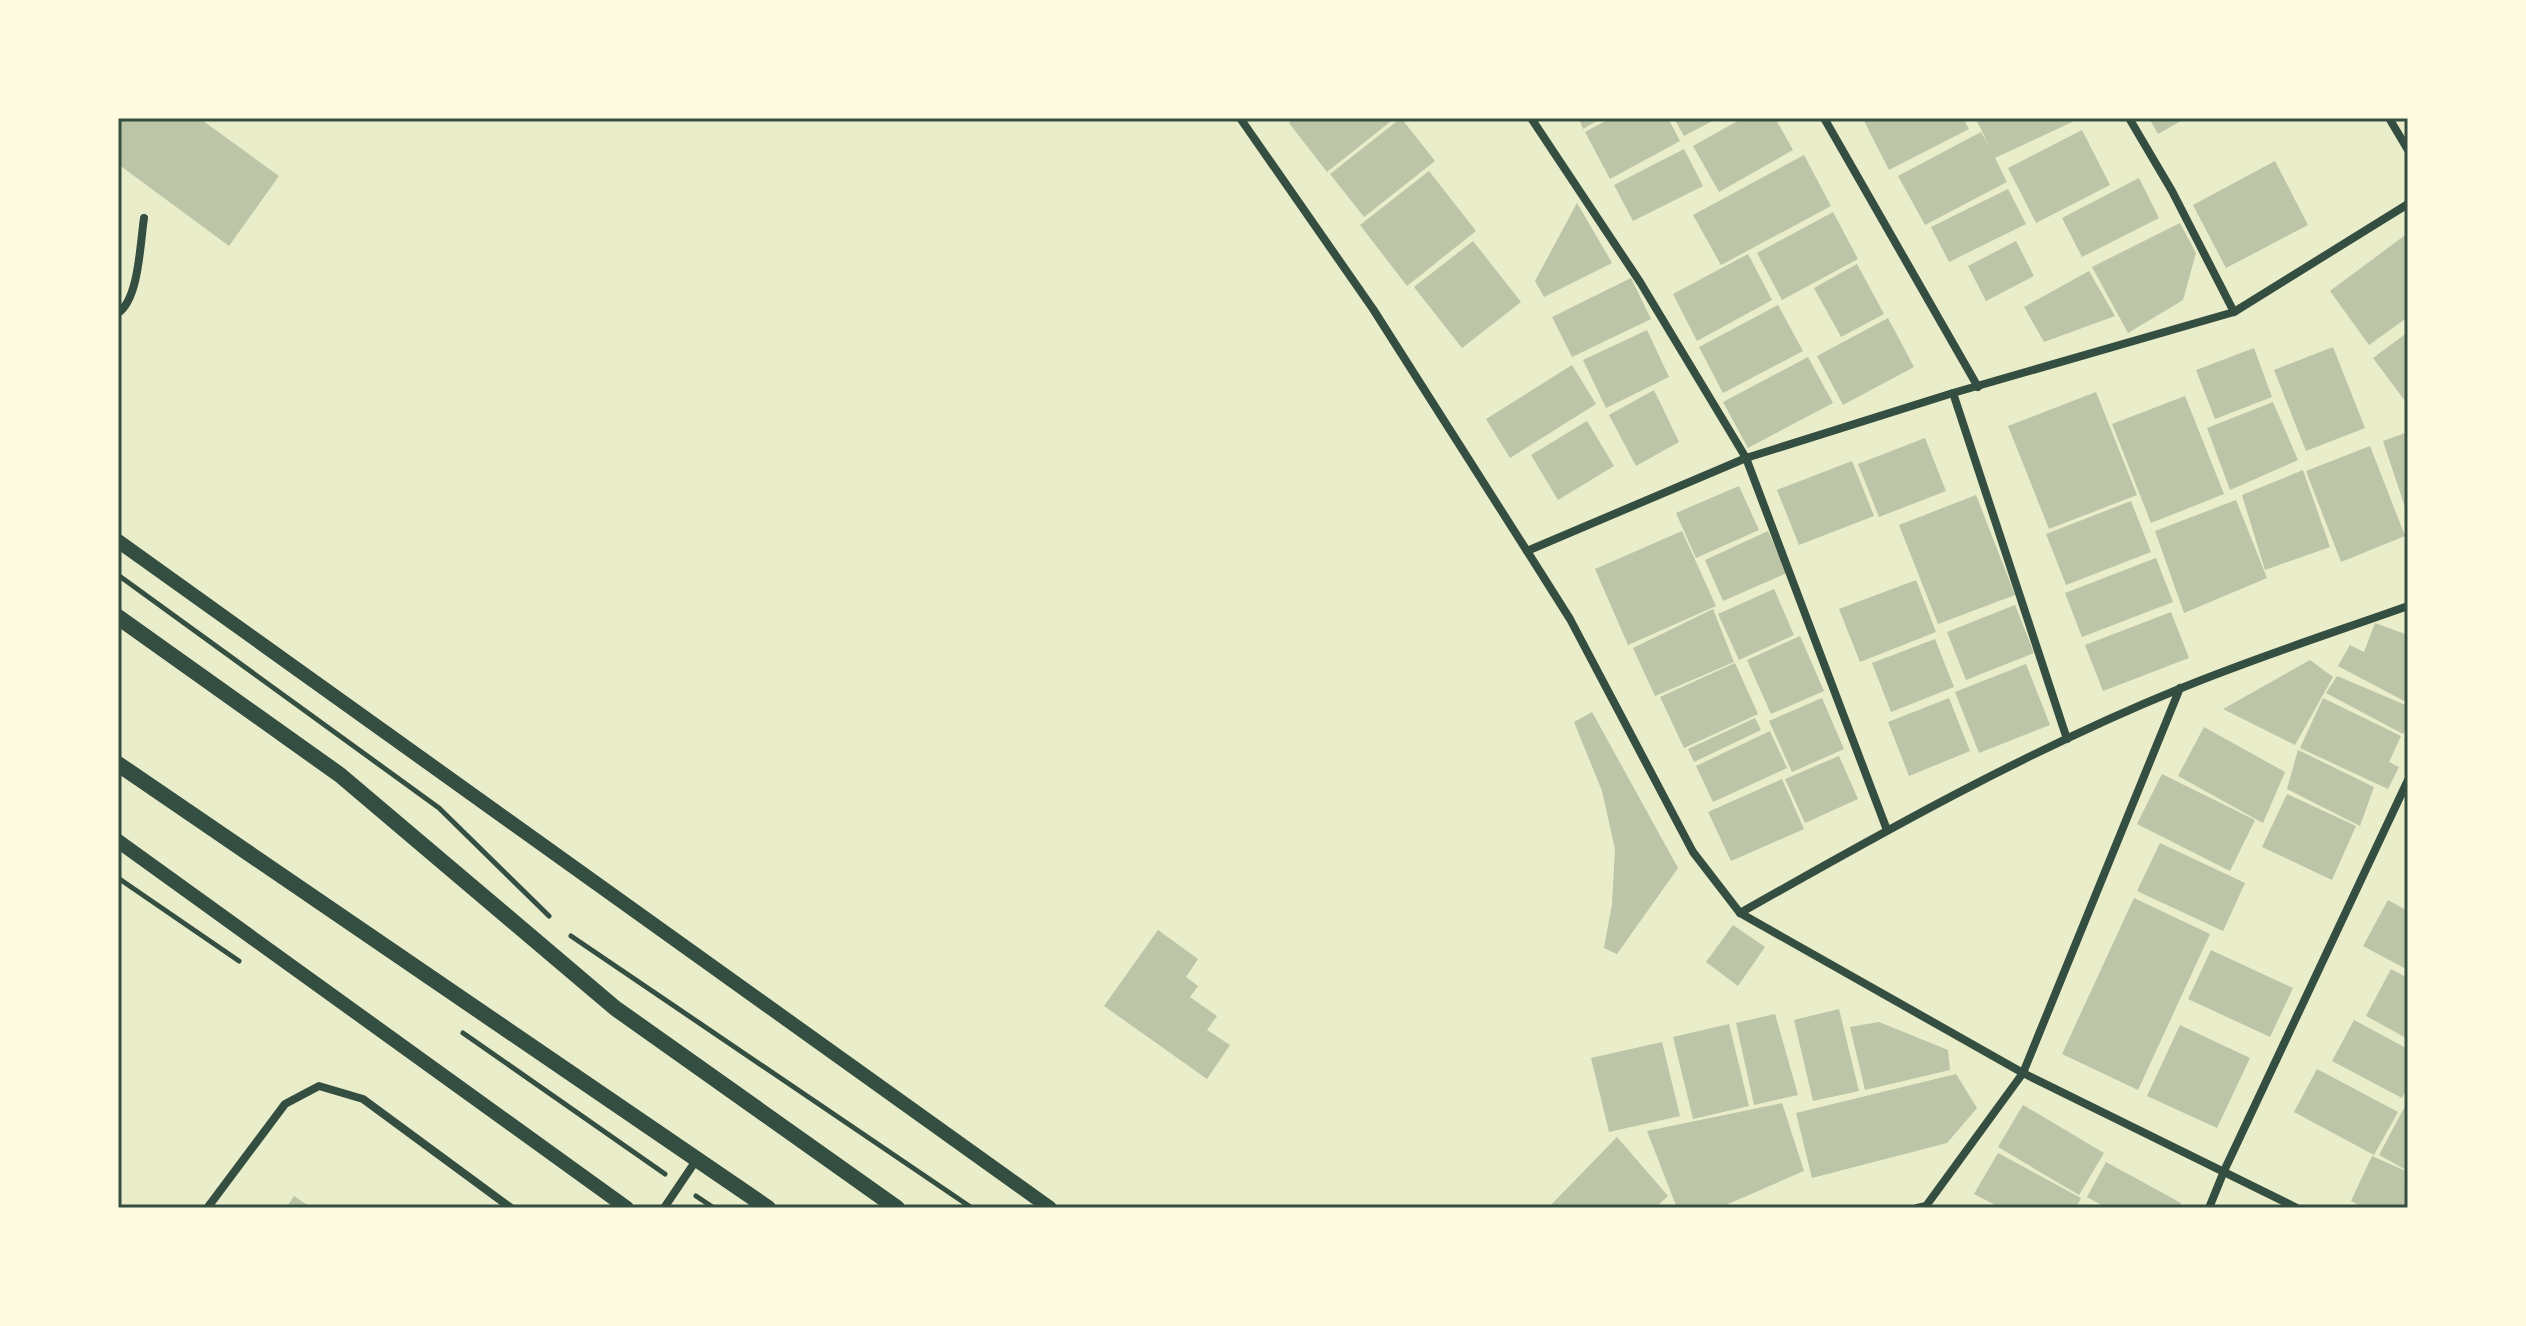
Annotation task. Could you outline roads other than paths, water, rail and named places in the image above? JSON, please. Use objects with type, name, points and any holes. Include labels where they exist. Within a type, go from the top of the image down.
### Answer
[{"type":"main road","points":[[118,617],[340,775],[615,1008],[897,1208]]},
{"type":"main road","points":[[118,764],[768,1208]]},
{"type":"street","points":[[1240,118],[1373,309],[1570,619],[1693,852],[1740,913],[2023,1073],[2297,1208]]},
{"type":"street","points":[[1531,118],[1640,282],[1746,458],[1887,830]]},
{"type":"street","points":[[1824,118],[1978,387]]},
{"type":"street","points":[[2129,118],[2172,191],[2234,312]]},
{"type":"street","points":[[2389,118],[2408,150]]},
{"type":"street","points":[[1527,551],[1746,458],[1953,393],[2234,312],[2408,204]]},
{"type":"street","points":[[118,313],[132,297],[144,218]]},
{"type":"street","points":[[1953,393],[2067,739]]},
{"type":"street","points":[[118,541],[1050,1208]]},
{"type":"street","points":[[1740,913],[1887,830],[2067,739],[2180,688],[2408,606]]},
{"type":"street","points":[[1924,1207],[2023,1073],[2180,688]]},
{"type":"street","points":[[2209,1208],[2408,780]]},
{"type":"street","points":[[118,841],[627,1208]]},
{"type":"street","points":[[208,1207],[285,1104],[319,1086],[363,1099],[511,1208]]},
{"type":"street","points":[[664,1208],[698,1158]]}]
